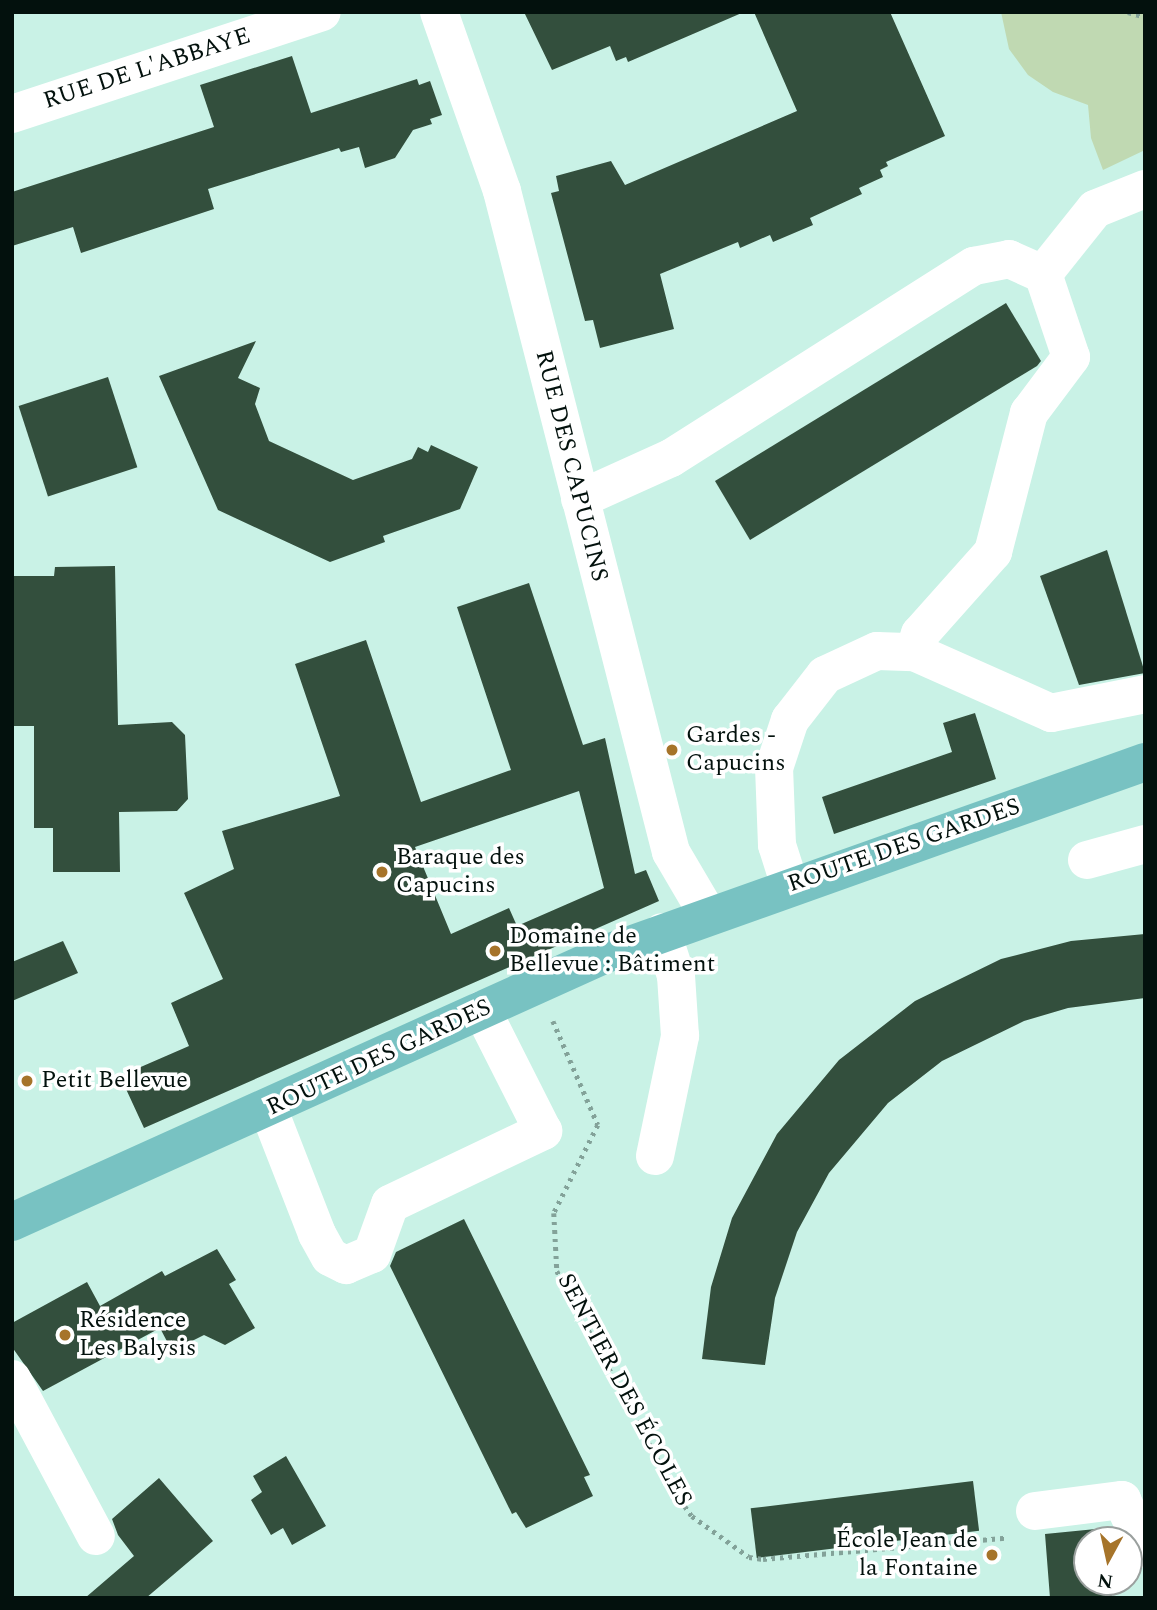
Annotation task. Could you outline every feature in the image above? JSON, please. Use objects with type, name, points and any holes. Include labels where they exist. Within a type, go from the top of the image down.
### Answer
[{"type":"main road","name":"ROUTE DES GARDES","points":[[12,1223],[537,985],[663,932],[1145,762]]},
{"type":"street","name":"RUE DE L'ABBAYE","points":[[12,114],[322,12]]},
{"type":"street","name":"RUE DES CAPUCINS","points":[[439,12],[502,191],[671,852],[708,915]]},
{"type":"street","points":[[1043,274],[1095,209],[1145,189]]},
{"type":"street","points":[[580,499],[671,458],[974,266],[1009,259],[1043,274],[1071,357],[1029,413],[993,552],[920,634],[914,652]]},
{"type":"street","points":[[790,886],[777,845],[774,768],[790,720],[825,675],[877,651],[914,652],[1051,713],[1145,694]]},
{"type":"street","points":[[1087,860],[1145,844]]},
{"type":"street","points":[[654,1156],[680,1036],[676,976],[663,932]]},
{"type":"street","points":[[268,1108],[317,1234],[331,1257],[346,1265],[372,1254],[390,1204],[543,1131],[482,1010]]},
{"type":"street","points":[[12,1379],[96,1536]]},
{"type":"street","points":[[1035,1511],[1122,1500],[1145,1549]]},
{"type":"path","points":[[1128,12],[1145,18]]},
{"type":"path","name":"SENTIER DES ÉCOLES","points":[[537,985],[598,1125],[554,1213],[557,1271],[675,1492],[692,1516],[749,1557],[764,1559],[1013,1538],[1035,1511]]},
{"type":"green space","points":[[1001,12],[1145,12],[1145,150],[1103,170],[1091,138],[1088,105],[1053,92],[1028,75],[1009,49]]},
{"type":"building","points":[[524,12],[744,12],[628,62],[626,57],[616,61],[610,46],[552,70]]},
{"type":"building","points":[[754,12],[890,12],[945,136],[886,162],[888,166],[880,170],[883,177],[859,188],[862,194],[810,218],[813,225],[773,242],[770,235],[740,248],[738,242],[660,274],[674,329],[600,348],[593,320],[585,321],[551,193],[559,191],[556,176],[611,161],[625,185],[797,111]]},
{"type":"building","points":[[292,56],[311,113],[417,79],[419,85],[430,81],[442,115],[430,119],[432,124],[413,130],[395,158],[365,168],[359,147],[341,152],[339,148],[208,189],[214,209],[81,253],[73,227],[12,246],[12,192],[214,127],[200,85]]},
{"type":"building","points":[[1006,303],[1041,361],[1037,366],[750,540],[715,481]]},
{"type":"building","points":[[256,341],[238,378],[260,388],[255,404],[269,441],[353,480],[412,459],[418,447],[428,452],[431,445],[478,467],[460,509],[383,536],[385,542],[330,562],[218,510],[159,376]]},
{"type":"building","points":[[108,377],[137,467],[48,496],[19,406]]},
{"type":"building","points":[[1107,550],[1145,673],[1079,685],[1040,576]]},
{"type":"building","points":[[115,566],[118,725],[172,722],[185,735],[188,799],[177,811],[119,812],[120,872],[53,872],[53,828],[34,828],[34,726],[12,726],[12,576],[54,576],[55,567]]},
{"type":"building","points":[[529,583],[583,745],[605,738],[635,874],[646,870],[659,901],[144,1128],[120,1076],[189,1046],[171,1003],[223,979],[184,893],[234,869],[222,831],[340,796],[295,664],[366,640],[421,802],[511,770],[457,607]],"holes":[[[579,791],[604,888],[517,926],[509,908],[451,934],[415,847]]]},
{"type":"building","points":[[975,713],[996,779],[834,834],[822,797],[952,752],[943,723]]},
{"type":"building","points":[[1145,934],[1145,998],[1068,1008],[1024,1021],[942,1061],[888,1103],[829,1173],[797,1232],[775,1298],[765,1365],[702,1359],[711,1287],[732,1218],[777,1134],[839,1060],[915,1001],[1001,959],[1071,941]]},
{"type":"building","points":[[63,941],[78,973],[12,1001],[12,962]]},
{"type":"building","points":[[464,1219],[590,1475],[584,1477],[593,1496],[526,1528],[516,1512],[512,1514],[390,1266],[396,1252]]},
{"type":"building","points":[[217,1249],[236,1280],[229,1284],[255,1328],[225,1345],[204,1335],[172,1351],[160,1328],[43,1391],[12,1347],[12,1323],[87,1282],[100,1306],[162,1271],[165,1276]]},
{"type":"building","points":[[286,1456],[326,1526],[292,1545],[283,1528],[271,1535],[251,1500],[262,1492],[253,1476]]},
{"type":"building","points":[[159,1478],[213,1541],[146,1598],[85,1598],[134,1556],[118,1535],[112,1519]]},
{"type":"building","points":[[973,1481],[979,1531],[757,1558],[751,1508]]},
{"type":"building","points":[[1073,1531],[1073,1596],[1112,1598],[1050,1598],[1045,1534]]},
{"type":"place","name":"Gardes - Capucins","points":[[672,750]]},
{"type":"place","name":"Baraque des Capucins","points":[[382,872]]},
{"type":"place","name":"Domaine de Bellevue : Bâtiment","points":[[495,951]]},
{"type":"place","name":"Petit Bellevue","points":[[27,1081]]},
{"type":"place","name":"Résidence Les Balysis","points":[[65,1335]]},
{"type":"place","name":"École Jean de la Fontaine","points":[[992,1555]]}]
